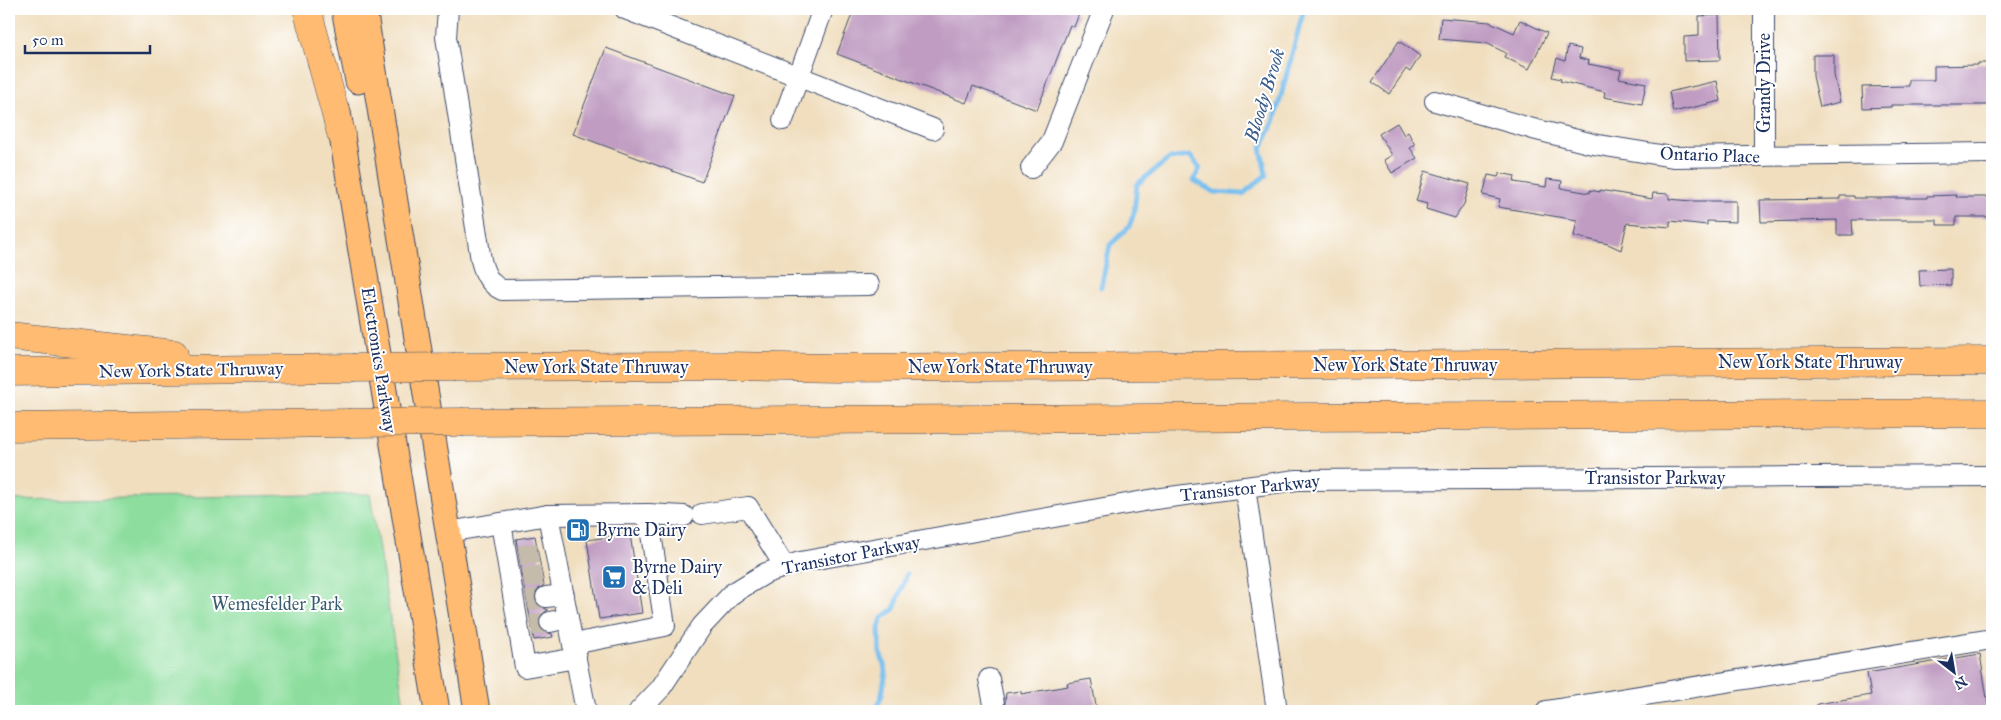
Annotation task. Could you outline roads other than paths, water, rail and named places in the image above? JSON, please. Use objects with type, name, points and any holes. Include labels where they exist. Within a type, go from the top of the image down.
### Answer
[{"type":"highway","points":[[306,9],[341,133]]},
{"type":"highway","points":[[9,336],[131,350],[226,358],[282,368]]},
{"type":"highway","name":"New York State Thruway","points":[[9,372],[455,367],[728,366],[835,368],[1992,362]]},
{"type":"highway","points":[[9,427],[464,422],[1992,413]]},
{"type":"main road","name":"Electronics Parkway","points":[[321,9],[437,711]]},
{"type":"main road","points":[[344,9],[362,103],[397,223]]},
{"type":"main road","points":[[364,9],[477,711]]},
{"type":"street","points":[[448,9],[446,37],[481,260],[484,272],[496,287],[502,290],[869,285]]},
{"type":"street","points":[[625,9],[933,129]]},
{"type":"street","points":[[783,120],[823,9]]},
{"type":"street","points":[[1030,168],[1052,141],[1104,9]]},
{"type":"street","name":"Grandy Drive","points":[[1764,9],[1764,156]]},
{"type":"street","name":"Ontario Place","points":[[1435,100],[1533,129],[1593,144],[1673,156],[1992,153]]},
{"type":"street","name":"Transistor Parkway","points":[[639,711],[660,689],[702,626],[733,593],[766,574],[800,562],[1042,519],[1155,500],[1297,480],[1992,476]]},
{"type":"street","points":[[1245,487],[1277,711]]},
{"type":"street","points":[[448,532],[548,515],[693,515],[748,508],[784,567]]},
{"type":"street","points":[[501,523],[530,555],[538,599],[542,623],[525,667],[574,651],[665,626],[648,514]]},
{"type":"street","points":[[548,515],[530,555],[542,623],[574,651],[586,711]]},
{"type":"street","points":[[1546,711],[1992,639]]},
{"type":"street","points":[[989,679],[994,704]]},
{"type":"waterway","name":"Bloody Brook","points":[[1101,287],[1110,245],[1129,227],[1134,213],[1137,184],[1169,159],[1190,156],[1200,168],[1194,180],[1214,192],[1243,194],[1266,175],[1261,148],[1274,122],[1304,9]]},
{"type":"waterway","points":[[876,711],[882,694],[886,671],[880,652],[879,628],[882,618],[894,609],[907,574]]},
{"type":"tunnel","points":[[519,556],[538,553]]},
{"type":"tunnel","points":[[523,578],[542,575]]},
{"type":"tunnel","points":[[527,601],[546,597]]},
{"type":"tunnel","points":[[531,625],[550,622]]},
{"type":"place","name":"Byrne Dairy","points":[[578,530]]},
{"type":"place","name":"Byrne Dairy & Deli","points":[[614,577]]},
{"type":"park label","name":"Wemesfelder Park","points":[[277,604]]}]
